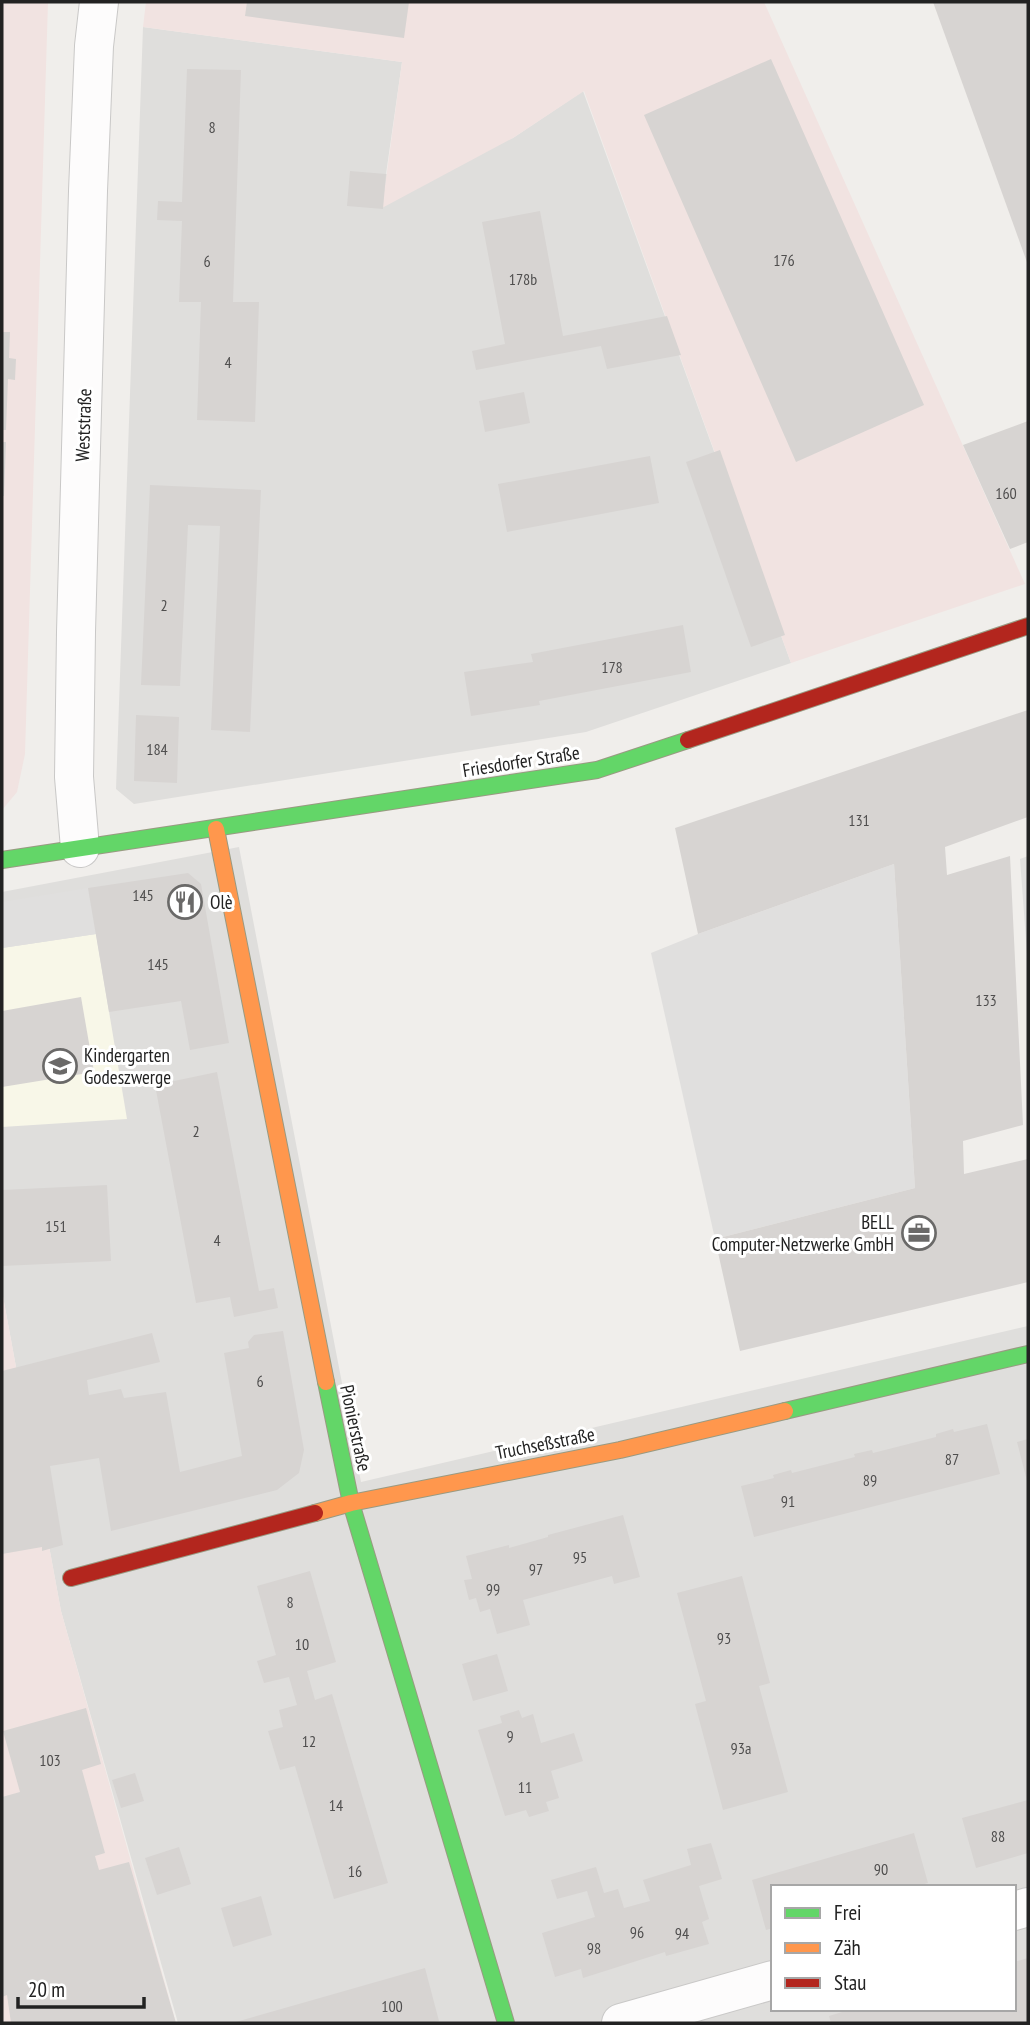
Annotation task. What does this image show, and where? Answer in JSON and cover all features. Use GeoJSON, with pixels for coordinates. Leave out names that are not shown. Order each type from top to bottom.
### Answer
{"type":"FeatureCollection","features":[{"type":"Feature","properties":{"kind":"street","name":"Weststraße"},"geometry":{"type":"LineString","coordinates":[[80,848],[74,778],[76,632],[88,191],[94,46],[99,2]]}},
{"type":"Feature","properties":{"kind":"street","name":"Friesdorfer Straße"},"geometry":{"type":"LineString","coordinates":[[2,860],[597,770],[1028,626]]}},
{"type":"Feature","properties":{"kind":"street","name":"Pionierstraße"},"geometry":{"type":"LineString","coordinates":[[216,829],[351,1503],[506,2023]]}},
{"type":"Feature","properties":{"kind":"street","name":"Truchseßstraße"},"geometry":{"type":"LineString","coordinates":[[71,1578],[351,1503],[620,1450],[1028,1354]]}},
{"type":"Feature","properties":{"kind":"street"},"geometry":{"type":"LineString","coordinates":[[621,2023],[771,1981]]}},
{"type":"Feature","properties":{"kind":"shaded area"},"geometry":{"type":"Polygon","coordinates":[[[2,2],[48,2],[25,754],[17,792],[2,810],[2,2]]]}},
{"type":"Feature","properties":{"kind":"shaded area"},"geometry":{"type":"Polygon","coordinates":[[[146,2],[764,2],[1025,584],[791,663],[584,91],[513,138],[382,208],[402,62],[143,27],[146,2]]]}},
{"type":"Feature","properties":{"kind":"shaded area"},"geometry":{"type":"Polygon","coordinates":[[[143,27],[402,62],[386,174],[513,138],[583,91],[791,663],[586,732],[134,804],[116,789],[143,27]]]}},
{"type":"Feature","properties":{"kind":"shaded area"},"geometry":{"type":"Polygon","coordinates":[[[239,847],[361,1482],[1028,1326],[1028,2023],[178,2023],[61,1611],[2,1291],[2,892],[239,847]]]}},
{"type":"Feature","properties":{"kind":"shaded area"},"geometry":{"type":"Polygon","coordinates":[[[1028,856],[1028,967],[1020,859],[1028,856]]]}},
{"type":"Feature","properties":{"kind":"shaded area"},"geometry":{"type":"Polygon","coordinates":[[[894,864],[915,1188],[715,1239],[651,953],[894,864]]]}},
{"type":"Feature","properties":{"kind":"shaded area"},"geometry":{"type":"Polygon","coordinates":[[[88,888],[96,934],[2,948],[2,902],[88,888]]]}},
{"type":"Feature","properties":{"kind":"shaded area","name":"Kindergarten Godeszwerge"},"geometry":{"type":"Polygon","coordinates":[[[96,934],[127,1119],[2,1127],[2,948],[96,934]]]}},
{"type":"Feature","properties":{"kind":"shaded area"},"geometry":{"type":"Polygon","coordinates":[[[2,1291],[61,1611],[176,2023],[2,2023],[2,1291]]]}},
{"type":"Feature","properties":{"kind":"building"},"geometry":{"type":"Polygon","coordinates":[[[247,2],[409,2],[404,38],[245,16],[247,2]]]}},
{"type":"Feature","properties":{"kind":"building"},"geometry":{"type":"Polygon","coordinates":[[[933,2],[1028,2],[1028,265],[933,2]]]}},
{"type":"Feature","properties":{"kind":"building"},"geometry":{"type":"Polygon","coordinates":[[[771,59],[924,405],[796,462],[644,115],[771,59]]]}},
{"type":"Feature","properties":{"kind":"building"},"geometry":{"type":"Polygon","coordinates":[[[187,69],[241,70],[233,302],[259,302],[255,422],[197,420],[201,302],[179,302],[182,221],[157,220],[158,201],[182,202],[187,69]]]}},
{"type":"Feature","properties":{"kind":"building"},"geometry":{"type":"Polygon","coordinates":[[[350,171],[386,174],[383,209],[347,206],[350,171]]]}},
{"type":"Feature","properties":{"kind":"building"},"geometry":{"type":"Polygon","coordinates":[[[540,211],[563,336],[667,316],[681,355],[607,369],[601,346],[476,370],[472,351],[505,344],[482,222],[540,211]]]}},
{"type":"Feature","properties":{"kind":"building"},"geometry":{"type":"Polygon","coordinates":[[[2,332],[10,332],[9,358],[16,359],[15,380],[8,379],[6,430],[2,430],[2,332]]]}},
{"type":"Feature","properties":{"kind":"building"},"geometry":{"type":"Polygon","coordinates":[[[524,392],[530,423],[485,432],[479,401],[524,392]]]}},
{"type":"Feature","properties":{"kind":"building"},"geometry":{"type":"Polygon","coordinates":[[[1028,421],[1028,542],[1010,549],[963,445],[1028,421]]]}},
{"type":"Feature","properties":{"kind":"building"},"geometry":{"type":"Polygon","coordinates":[[[2,442],[6,442],[4,496],[2,496],[2,442]]]}},
{"type":"Feature","properties":{"kind":"building"},"geometry":{"type":"Polygon","coordinates":[[[720,450],[785,635],[751,647],[686,462],[720,450]]]}},
{"type":"Feature","properties":{"kind":"building"},"geometry":{"type":"Polygon","coordinates":[[[650,456],[659,503],[507,532],[498,484],[650,456]]]}},
{"type":"Feature","properties":{"kind":"building"},"geometry":{"type":"Polygon","coordinates":[[[150,485],[261,490],[250,732],[211,730],[220,526],[188,525],[180,686],[141,685],[150,485]]]}},
{"type":"Feature","properties":{"kind":"building"},"geometry":{"type":"Polygon","coordinates":[[[683,625],[691,672],[539,701],[540,705],[471,716],[464,672],[533,662],[531,654],[683,625]]]}},
{"type":"Feature","properties":{"kind":"building"},"geometry":{"type":"Polygon","coordinates":[[[1028,710],[1028,817],[945,847],[947,875],[1010,856],[1023,1125],[963,1141],[964,1174],[1028,1159],[1028,1282],[740,1351],[715,1239],[915,1188],[894,864],[698,934],[675,828],[1028,710]]]}},
{"type":"Feature","properties":{"kind":"building"},"geometry":{"type":"Polygon","coordinates":[[[136,715],[179,717],[177,783],[134,781],[136,715]]]}},
{"type":"Feature","properties":{"kind":"building"},"geometry":{"type":"Polygon","coordinates":[[[188,873],[201,884],[229,1043],[190,1050],[181,1001],[109,1012],[88,888],[188,873]]]}},
{"type":"Feature","properties":{"kind":"building"},"geometry":{"type":"Polygon","coordinates":[[[81,997],[94,1072],[2,1087],[2,1011],[81,997]]]}},
{"type":"Feature","properties":{"kind":"building"},"geometry":{"type":"Polygon","coordinates":[[[217,1072],[259,1291],[274,1288],[278,1308],[234,1317],[230,1297],[196,1303],[155,1085],[217,1072]]]}},
{"type":"Feature","properties":{"kind":"building"},"geometry":{"type":"Polygon","coordinates":[[[107,1185],[111,1261],[2,1266],[2,1190],[107,1185]]]}},
{"type":"Feature","properties":{"kind":"building"},"geometry":{"type":"Polygon","coordinates":[[[283,1331],[304,1450],[299,1473],[277,1490],[111,1531],[99,1458],[50,1466],[63,1545],[42,1551],[42,1547],[2,1554],[2,1371],[152,1333],[160,1362],[87,1380],[89,1395],[121,1389],[124,1398],[166,1392],[180,1472],[242,1456],[224,1353],[249,1348],[248,1342],[254,1335],[283,1331]]]}},
{"type":"Feature","properties":{"kind":"building"},"geometry":{"type":"Polygon","coordinates":[[[987,1424],[1000,1474],[754,1537],[741,1486],[774,1478],[773,1475],[791,1470],[792,1473],[855,1457],[854,1454],[872,1450],[873,1453],[936,1437],[936,1434],[953,1429],[954,1432],[987,1424]]]}},
{"type":"Feature","properties":{"kind":"building"},"geometry":{"type":"Polygon","coordinates":[[[1028,1439],[1028,1481],[1027,1481],[1017,1442],[1028,1439]]]}},
{"type":"Feature","properties":{"kind":"building"},"geometry":{"type":"Polygon","coordinates":[[[623,1515],[640,1577],[614,1584],[612,1576],[523,1600],[530,1625],[497,1634],[490,1609],[480,1612],[476,1598],[469,1600],[464,1580],[472,1579],[466,1556],[509,1545],[509,1548],[623,1515]]]}},
{"type":"Feature","properties":{"kind":"building"},"geometry":{"type":"Polygon","coordinates":[[[310,1571],[336,1662],[307,1671],[315,1700],[332,1694],[388,1883],[334,1899],[295,1766],[280,1770],[268,1731],[283,1727],[279,1710],[297,1705],[289,1677],[264,1683],[257,1661],[276,1655],[257,1586],[310,1571]]]}},
{"type":"Feature","properties":{"kind":"building"},"geometry":{"type":"Polygon","coordinates":[[[742,1576],[770,1683],[759,1686],[788,1792],[723,1810],[695,1704],[706,1701],[677,1593],[742,1576]]]}},
{"type":"Feature","properties":{"kind":"building"},"geometry":{"type":"Polygon","coordinates":[[[497,1654],[508,1691],[473,1701],[462,1664],[497,1654]]]}},
{"type":"Feature","properties":{"kind":"building"},"geometry":{"type":"Polygon","coordinates":[[[86,1708],[101,1764],[82,1770],[105,1853],[95,1856],[99,1870],[129,1862],[176,2023],[11,2023],[7,1995],[2,1997],[2,1797],[20,1792],[3,1731],[86,1708]]]}},
{"type":"Feature","properties":{"kind":"building"},"geometry":{"type":"Polygon","coordinates":[[[519,1710],[522,1718],[533,1714],[541,1743],[574,1733],[583,1761],[551,1771],[559,1798],[546,1802],[549,1811],[529,1817],[526,1810],[505,1816],[478,1730],[502,1723],[500,1716],[519,1710]]]}},
{"type":"Feature","properties":{"kind":"building"},"geometry":{"type":"Polygon","coordinates":[[[135,1773],[144,1801],[121,1808],[112,1780],[135,1773]]]}},
{"type":"Feature","properties":{"kind":"building"},"geometry":{"type":"Polygon","coordinates":[[[1028,1800],[1028,1853],[976,1868],[962,1818],[1028,1800]]]}},
{"type":"Feature","properties":{"kind":"building"},"geometry":{"type":"Polygon","coordinates":[[[914,1833],[928,1883],[771,1885],[771,1929],[766,1930],[752,1880],[914,1833]]]}},
{"type":"Feature","properties":{"kind":"building"},"geometry":{"type":"Polygon","coordinates":[[[711,1843],[722,1879],[699,1886],[709,1919],[702,1922],[709,1944],[666,1956],[665,1952],[583,1978],[581,1969],[555,1977],[542,1933],[595,1917],[587,1891],[557,1899],[551,1880],[596,1867],[604,1893],[618,1889],[624,1908],[650,1901],[643,1880],[691,1865],[687,1849],[711,1843]]]}},
{"type":"Feature","properties":{"kind":"building"},"geometry":{"type":"Polygon","coordinates":[[[179,1847],[191,1884],[157,1895],[145,1858],[179,1847]]]}},
{"type":"Feature","properties":{"kind":"building"},"geometry":{"type":"Polygon","coordinates":[[[261,1896],[272,1935],[233,1947],[221,1908],[261,1896]]]}},
{"type":"Feature","properties":{"kind":"building"},"geometry":{"type":"Polygon","coordinates":[[[1028,1958],[1028,2023],[831,2023],[829,2016],[845,2011],[1016,2011],[1016,1961],[1028,1958]]]}},
{"type":"Feature","properties":{"kind":"building"},"geometry":{"type":"Polygon","coordinates":[[[425,1968],[439,2021],[232,2023],[425,1968]]]}},
{"type":"Feature","properties":{"kind":"traffic: fast"},"geometry":{"type":"LineString","coordinates":[[2,860],[597,770],[688,740]]}},
{"type":"Feature","properties":{"kind":"traffic: fast"},"geometry":{"type":"LineString","coordinates":[[785,1411],[1028,1354]]}},
{"type":"Feature","properties":{"kind":"traffic: fast"},"geometry":{"type":"LineString","coordinates":[[326,1382],[351,1503],[506,2023]]}},
{"type":"Feature","properties":{"kind":"traffic: slow"},"geometry":{"type":"LineString","coordinates":[[216,829],[326,1382]]}},
{"type":"Feature","properties":{"kind":"traffic: slow"},"geometry":{"type":"LineString","coordinates":[[315,1513],[351,1503],[620,1450],[785,1411]]}},
{"type":"Feature","properties":{"kind":"traffic: jam"},"geometry":{"type":"LineString","coordinates":[[688,740],[1028,626]]}},
{"type":"Feature","properties":{"kind":"traffic: jam"},"geometry":{"type":"LineString","coordinates":[[71,1578],[315,1513]]}},
{"type":"Feature","properties":{"kind":"place","name":"Olè"},"geometry":{"type":"Point","coordinates":[185,902]}},
{"type":"Feature","properties":{"kind":"place","name":"Kindergarten Godeszwerge"},"geometry":{"type":"Point","coordinates":[60,1066]}},
{"type":"Feature","properties":{"kind":"place","name":"BELL Computer-Netzwerke GmbH"},"geometry":{"type":"Point","coordinates":[919,1233]}}]}
